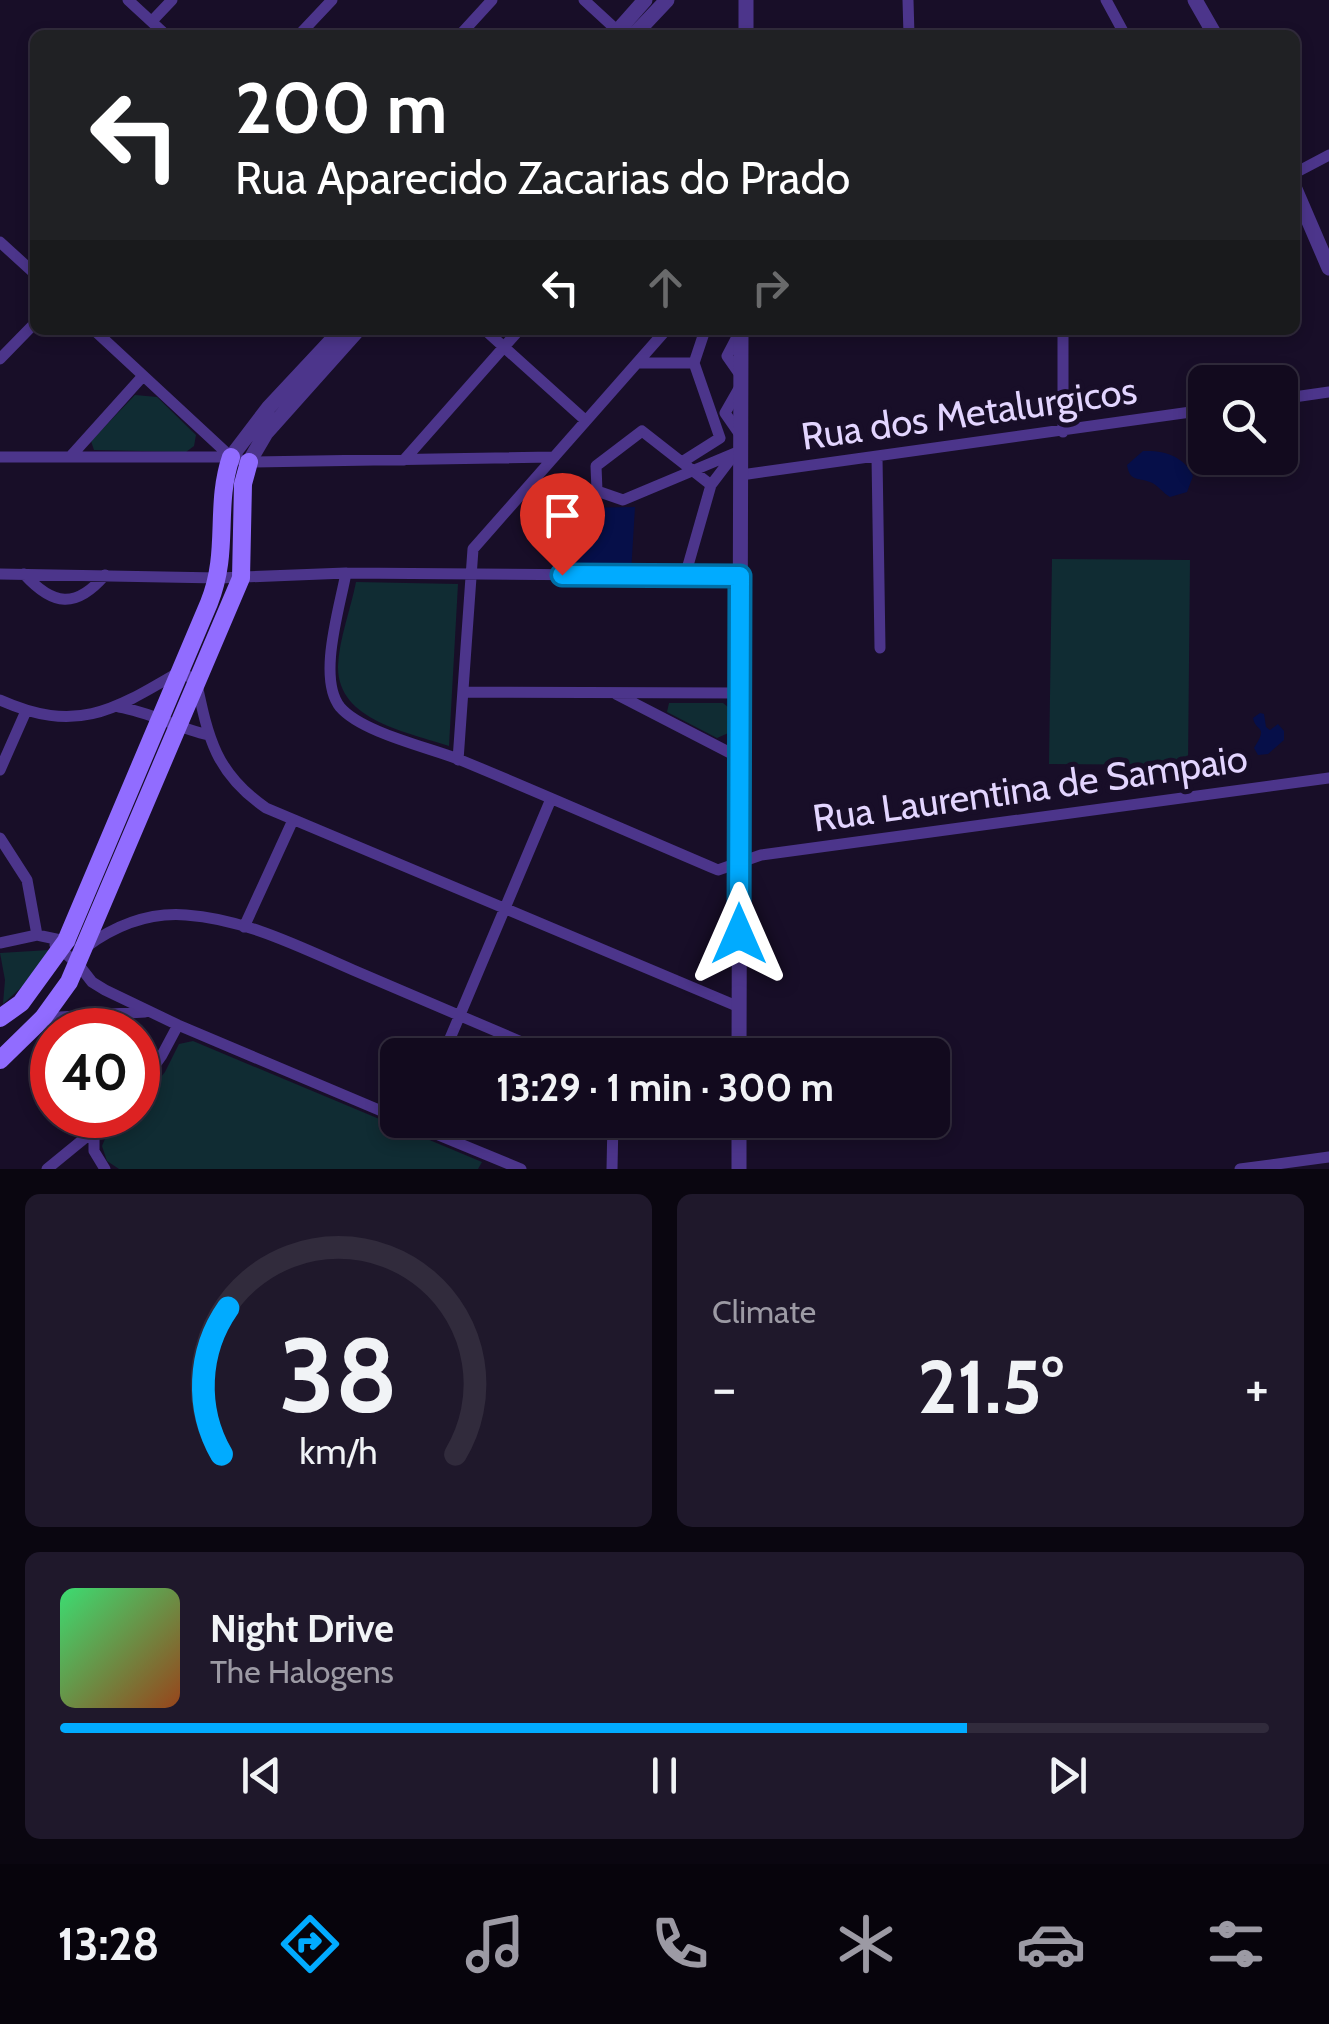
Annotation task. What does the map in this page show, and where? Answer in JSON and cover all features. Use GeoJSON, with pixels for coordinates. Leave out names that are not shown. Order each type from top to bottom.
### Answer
{"type":"FeatureCollection","features":[{"type":"Feature","properties":{"kind":"main road"},"geometry":{"type":"LineString","coordinates":[[0,1018],[21,1002],[62,946],[188,676],[241,578],[240,460]]}},
{"type":"Feature","properties":{"kind":"main road"},"geometry":{"type":"LineString","coordinates":[[188,676],[219,578],[222,482],[240,460]]}},
{"type":"Feature","properties":{"kind":"main road"},"geometry":{"type":"LineString","coordinates":[[50,1008],[69,982],[62,946]]}},
{"type":"Feature","properties":{"kind":"main road"},"geometry":{"type":"LineString","coordinates":[[0,1060],[30,1031]]}},
{"type":"Feature","properties":{"kind":"street"},"geometry":{"type":"LineString","coordinates":[[128,0],[161,30]]}},
{"type":"Feature","properties":{"kind":"street"},"geometry":{"type":"LineString","coordinates":[[152,21],[172,0]]}},
{"type":"Feature","properties":{"kind":"street"},"geometry":{"type":"LineString","coordinates":[[304,30],[332,0]]}},
{"type":"Feature","properties":{"kind":"street"},"geometry":{"type":"LineString","coordinates":[[465,30],[492,0]]}},
{"type":"Feature","properties":{"kind":"street"},"geometry":{"type":"LineString","coordinates":[[584,0],[614,30]]}},
{"type":"Feature","properties":{"kind":"street"},"geometry":{"type":"LineString","coordinates":[[621,30],[645,0]]}},
{"type":"Feature","properties":{"kind":"street"},"geometry":{"type":"LineString","coordinates":[[639,30],[667,0]]}},
{"type":"Feature","properties":{"kind":"street"},"geometry":{"type":"LineString","coordinates":[[746,0],[746,30]]}},
{"type":"Feature","properties":{"kind":"street"},"geometry":{"type":"LineString","coordinates":[[908,0],[909,30]]}},
{"type":"Feature","properties":{"kind":"street"},"geometry":{"type":"LineString","coordinates":[[1106,0],[1122,30]]}},
{"type":"Feature","properties":{"kind":"street"},"geometry":{"type":"LineString","coordinates":[[1199,1],[1212,30]]}},
{"type":"Feature","properties":{"kind":"street"},"geometry":{"type":"LineString","coordinates":[[1300,170],[1329,154]]}},
{"type":"Feature","properties":{"kind":"street"},"geometry":{"type":"LineString","coordinates":[[1300,201],[1329,268]]}},
{"type":"Feature","properties":{"kind":"street"},"geometry":{"type":"LineString","coordinates":[[0,242],[30,269]]}},
{"type":"Feature","properties":{"kind":"street"},"geometry":{"type":"LineString","coordinates":[[0,359],[30,328]]}},
{"type":"Feature","properties":{"kind":"street"},"geometry":{"type":"LineString","coordinates":[[99,335],[240,460]]}},
{"type":"Feature","properties":{"kind":"street"},"geometry":{"type":"LineString","coordinates":[[240,460],[269,407],[336,335]]}},
{"type":"Feature","properties":{"kind":"street"},"geometry":{"type":"LineString","coordinates":[[240,460],[354,335]]}},
{"type":"Feature","properties":{"kind":"street"},"geometry":{"type":"LineString","coordinates":[[490,335],[586,420]]}},
{"type":"Feature","properties":{"kind":"street"},"geometry":{"type":"LineString","coordinates":[[404,460],[516,335]]}},
{"type":"Feature","properties":{"kind":"street"},"geometry":{"type":"LineString","coordinates":[[458,760],[473,549],[662,335]]}},
{"type":"Feature","properties":{"kind":"street"},"geometry":{"type":"LineString","coordinates":[[682,462],[720,438],[694,363],[704,335]]}},
{"type":"Feature","properties":{"kind":"street"},"geometry":{"type":"LineString","coordinates":[[739,1038],[741,335]]}},
{"type":"Feature","properties":{"kind":"street"},"geometry":{"type":"LineString","coordinates":[[1063,335],[1063,432]]}},
{"type":"Feature","properties":{"kind":"street"},"geometry":{"type":"LineString","coordinates":[[637,363],[694,363]]}},
{"type":"Feature","properties":{"kind":"street"},"geometry":{"type":"LineString","coordinates":[[70,457],[142,377]]}},
{"type":"Feature","properties":{"kind":"street"},"geometry":{"type":"LineString","coordinates":[[1298,396],[1329,392]]}},
{"type":"Feature","properties":{"kind":"street","name":"Rua dos Metalurgicos"},"geometry":{"type":"LineString","coordinates":[[740,475],[1188,413]]}},
{"type":"Feature","properties":{"kind":"street"},"geometry":{"type":"LineString","coordinates":[[712,485],[694,471],[682,462],[642,431],[596,466],[597,491],[623,500],[694,471],[739,445]]}},
{"type":"Feature","properties":{"kind":"street"},"geometry":{"type":"LineString","coordinates":[[686,576],[699,519],[712,485],[739,445]]}},
{"type":"Feature","properties":{"kind":"street"},"geometry":{"type":"LineString","coordinates":[[0,456],[240,460],[553,457]]}},
{"type":"Feature","properties":{"kind":"street"},"geometry":{"type":"LineString","coordinates":[[877,457],[880,648]]}},
{"type":"Feature","properties":{"kind":"street"},"geometry":{"type":"LineString","coordinates":[[0,574],[219,578],[346,573],[740,576]]}},
{"type":"Feature","properties":{"kind":"street","name":"Rua Laurentina de Sampaio"},"geometry":{"type":"LineString","coordinates":[[346,573],[329,668],[339,706],[358,722],[718,870],[761,854],[1329,778]]}},
{"type":"Feature","properties":{"kind":"street"},"geometry":{"type":"LineString","coordinates":[[24,574],[39,591],[69,600],[91,592],[106,575]]}},
{"type":"Feature","properties":{"kind":"street"},"geometry":{"type":"LineString","coordinates":[[0,700],[26,712],[90,716],[188,676],[208,736],[225,771],[244,793],[266,808],[739,1007]]}},
{"type":"Feature","properties":{"kind":"street"},"geometry":{"type":"LineString","coordinates":[[463,692],[740,693]]}},
{"type":"Feature","properties":{"kind":"street"},"geometry":{"type":"LineString","coordinates":[[612,692],[740,758]]}},
{"type":"Feature","properties":{"kind":"street"},"geometry":{"type":"LineString","coordinates":[[119,707],[208,736]]}},
{"type":"Feature","properties":{"kind":"street"},"geometry":{"type":"LineString","coordinates":[[0,770],[26,712]]}},
{"type":"Feature","properties":{"kind":"street"},"geometry":{"type":"LineString","coordinates":[[450,1038],[551,799]]}},
{"type":"Feature","properties":{"kind":"street"},"geometry":{"type":"LineString","coordinates":[[244,927],[293,820]]}},
{"type":"Feature","properties":{"kind":"street"},"geometry":{"type":"LineString","coordinates":[[0,838],[62,946],[92,982],[141,1008]]}},
{"type":"Feature","properties":{"kind":"street"},"geometry":{"type":"LineString","coordinates":[[0,943],[62,946],[141,918],[182,914],[271,934],[512,1038]]}},
{"type":"Feature","properties":{"kind":"street"},"geometry":{"type":"LineString","coordinates":[[160,1017],[380,1110]]}},
{"type":"Feature","properties":{"kind":"street"},"geometry":{"type":"LineString","coordinates":[[160,1057],[178,1025]]}},
{"type":"Feature","properties":{"kind":"street"},"geometry":{"type":"LineString","coordinates":[[47,1169],[87,1138]]}},
{"type":"Feature","properties":{"kind":"street"},"geometry":{"type":"LineString","coordinates":[[94,1138],[94,1151],[105,1169]]}},
{"type":"Feature","properties":{"kind":"street"},"geometry":{"type":"LineString","coordinates":[[443,1138],[503,1166],[521,1169]]}},
{"type":"Feature","properties":{"kind":"street"},"geometry":{"type":"LineString","coordinates":[[612,1169],[613,1138]]}},
{"type":"Feature","properties":{"kind":"street"},"geometry":{"type":"LineString","coordinates":[[739,1138],[739,1169]]}},
{"type":"Feature","properties":{"kind":"street"},"geometry":{"type":"LineString","coordinates":[[1240,1169],[1329,1157]]}},
{"type":"Feature","properties":{"kind":"green space"},"geometry":{"type":"Polygon","coordinates":[[[135,395],[157,397],[196,435],[194,446],[186,452],[94,450],[91,441],[135,395]]]}},
{"type":"Feature","properties":{"kind":"green space"},"geometry":{"type":"Polygon","coordinates":[[[1052,559],[1190,560],[1188,765],[1049,764],[1052,559]]]}},
{"type":"Feature","properties":{"kind":"green space"},"geometry":{"type":"Polygon","coordinates":[[[356,582],[458,584],[449,746],[378,721],[349,700],[338,666],[356,582]]]}},
{"type":"Feature","properties":{"kind":"green space"},"geometry":{"type":"Polygon","coordinates":[[[669,703],[723,703],[733,711],[733,731],[717,738],[667,712],[669,703]]]}},
{"type":"Feature","properties":{"kind":"green space"},"geometry":{"type":"Polygon","coordinates":[[[49,950],[26,983],[3,1004],[5,980],[0,953],[49,950]]]}},
{"type":"Feature","properties":{"kind":"green space"},"geometry":{"type":"Polygon","coordinates":[[[193,1041],[380,1119],[380,1138],[425,1138],[482,1162],[478,1169],[119,1169],[107,1161],[102,1146],[105,1138],[160,1138],[160,1078],[179,1044],[193,1041]]]}},
{"type":"Feature","properties":{"kind":"shaded area"},"geometry":{"type":"Polygon","coordinates":[[[1143,451],[1166,453],[1179,459],[1188,475],[1193,476],[1187,492],[1170,497],[1153,483],[1132,477],[1127,465],[1143,451]]]}},
{"type":"Feature","properties":{"kind":"shaded area"},"geometry":{"type":"Polygon","coordinates":[[[635,507],[631,573],[562,573],[565,508],[635,507]]]}},
{"type":"Feature","properties":{"kind":"shaded area"},"geometry":{"type":"Polygon","coordinates":[[[1260,713],[1270,730],[1278,724],[1284,731],[1284,740],[1268,754],[1258,755],[1254,748],[1261,732],[1253,718],[1260,713]]]}},
{"type":"Feature","properties":{"kind":"route"},"geometry":{"type":"LineString","coordinates":[[562,575],[740,576],[739,934]]}}]}
